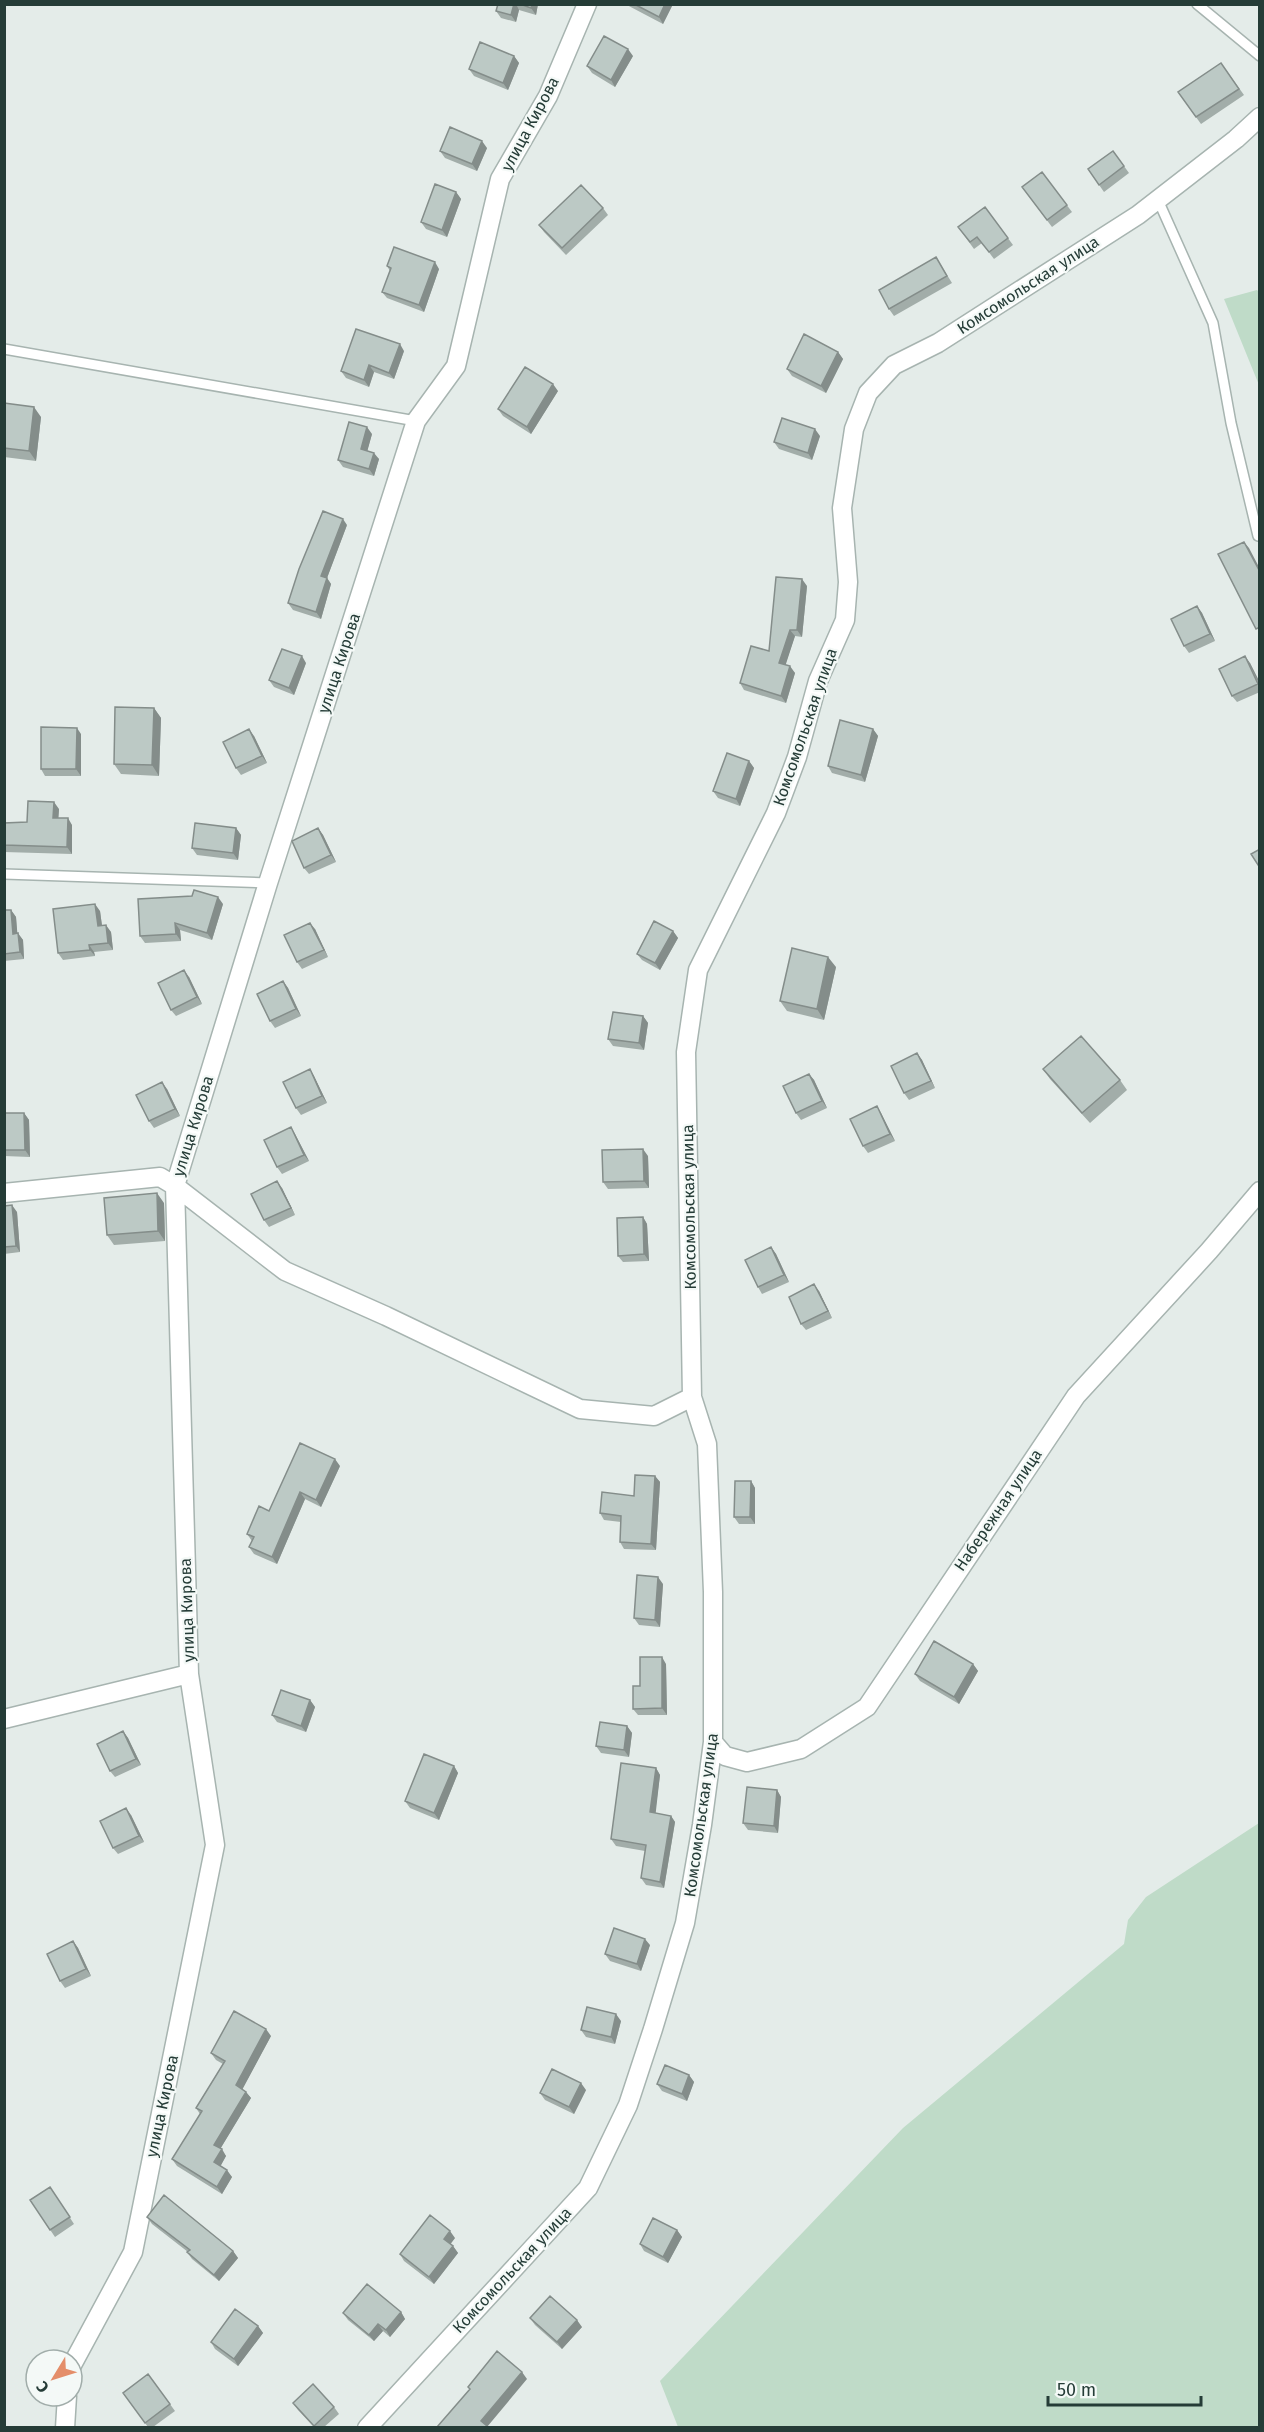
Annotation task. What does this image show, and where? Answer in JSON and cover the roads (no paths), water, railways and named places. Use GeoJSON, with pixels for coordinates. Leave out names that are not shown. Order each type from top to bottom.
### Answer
{"type":"FeatureCollection","features":[{"type":"Feature","properties":{"kind":"street","name":"улица Кирова"},"geometry":{"type":"LineString","coordinates":[[81,2348],[133,2252],[215,1845],[189,1674],[175,1186],[268,883],[416,421],[456,366],[500,179],[548,96],[587,4]]}},
{"type":"Feature","properties":{"kind":"street","name":"Комсомольская улица"},"geometry":{"type":"LineString","coordinates":[[367,2427],[493,2288],[565,2215],[588,2188],[628,2105],[685,1923],[702,1825],[713,1742],[713,1592],[707,1444],[692,1397],[686,1052],[698,970],[776,813],[797,757],[818,681],[844,620],[848,582],[842,508],[854,429],[868,393],[894,364],[938,343],[1138,215],[1260,117]]}},
{"type":"Feature","properties":{"kind":"street"},"geometry":{"type":"LineString","coordinates":[[4,1193],[160,1177],[175,1186],[285,1271],[386,1316],[580,1409],[654,1416],[692,1397]]}},
{"type":"Feature","properties":{"kind":"street","name":"Набережная улица"},"geometry":{"type":"LineString","coordinates":[[713,1742],[725,1756],[747,1762],[801,1749],[867,1707],[1076,1396],[1209,1251],[1260,1191]]}},
{"type":"Feature","properties":{"kind":"street"},"geometry":{"type":"LineString","coordinates":[[4,1719],[189,1674]]}},
{"type":"Feature","properties":{"kind":"street"},"geometry":{"type":"LineString","coordinates":[[65,2427],[66,2408]]}},
{"type":"Feature","properties":{"kind":"lane"},"geometry":{"type":"LineString","coordinates":[[1197,4],[1260,56]]}},
{"type":"Feature","properties":{"kind":"lane"},"geometry":{"type":"LineString","coordinates":[[1158,200],[1213,323],[1231,423],[1258,536]]}},
{"type":"Feature","properties":{"kind":"lane"},"geometry":{"type":"LineString","coordinates":[[4,349],[416,421]]}},
{"type":"Feature","properties":{"kind":"lane"},"geometry":{"type":"LineString","coordinates":[[4,874],[268,883]]}}]}
